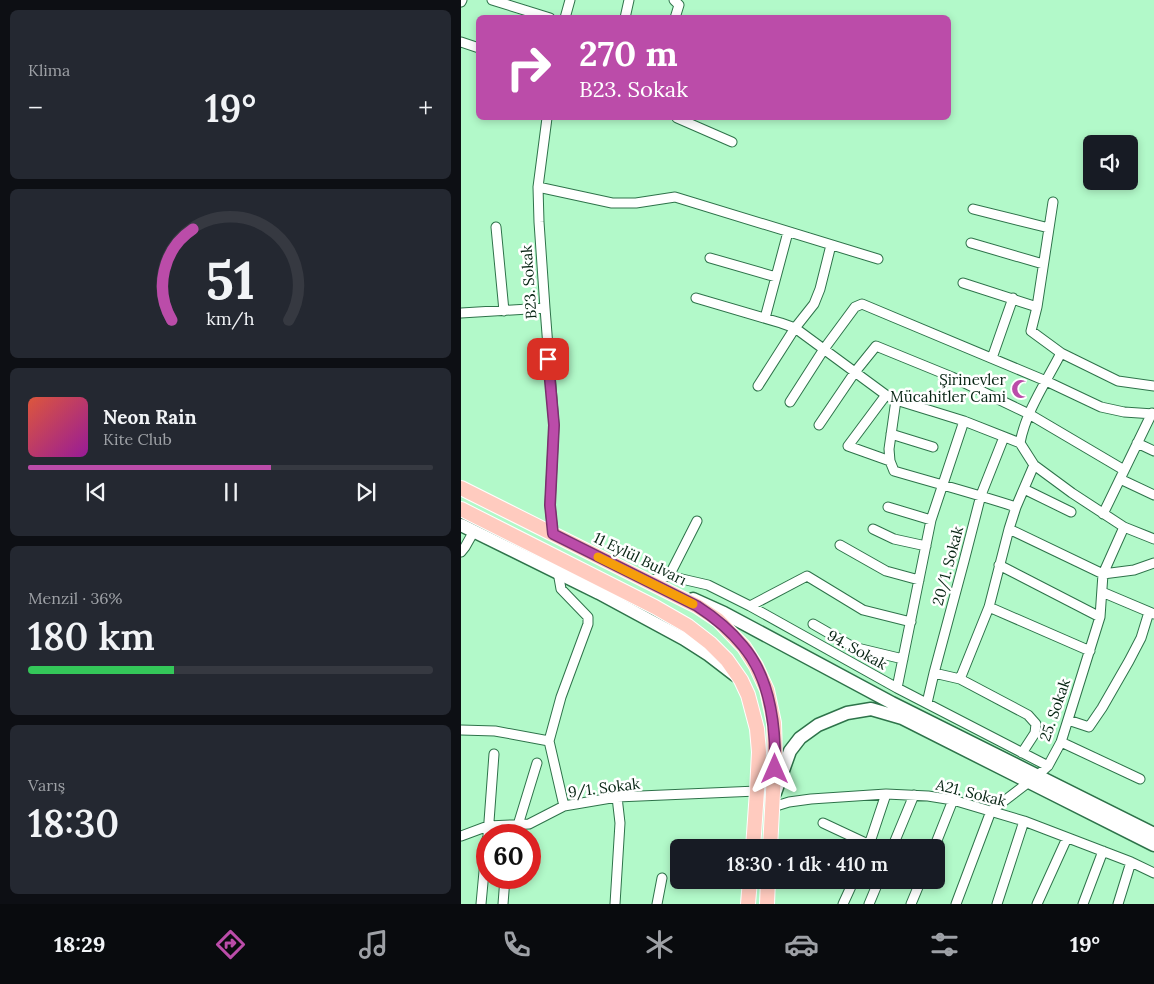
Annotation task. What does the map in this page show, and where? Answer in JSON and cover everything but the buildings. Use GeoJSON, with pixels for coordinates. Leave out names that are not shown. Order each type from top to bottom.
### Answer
{"type":"FeatureCollection","features":[{"type":"Feature","properties":{"kind":"main road","name":"11 Eylül Bulvarı"},"geometry":{"type":"LineString","coordinates":[[461,488],[697,606],[717,620],[744,647],[756,666],[767,690],[774,722],[775,755],[771,839]]}},
{"type":"Feature","properties":{"kind":"main road"},"geometry":{"type":"LineString","coordinates":[[461,509],[689,626],[727,660],[741,680],[748,695],[757,729],[759,752],[754,839]]}},
{"type":"Feature","properties":{"kind":"main road"},"geometry":{"type":"LineString","coordinates":[[461,525],[558,572],[684,639],[709,654],[741,680]]}},
{"type":"Feature","properties":{"kind":"main road"},"geometry":{"type":"LineString","coordinates":[[671,592],[699,601],[724,613],[1154,845]]}},
{"type":"Feature","properties":{"kind":"main road"},"geometry":{"type":"LineString","coordinates":[[773,802],[790,751],[800,738],[818,724],[847,713],[871,709],[902,718],[1154,834]]}},
{"type":"Feature","properties":{"kind":"main road"},"geometry":{"type":"LineString","coordinates":[[748,904],[749,889]]}},
{"type":"Feature","properties":{"kind":"main road"},"geometry":{"type":"LineString","coordinates":[[767,904],[768,889]]}},
{"type":"Feature","properties":{"kind":"street"},"geometry":{"type":"LineString","coordinates":[[492,0],[540,15]]}},
{"type":"Feature","properties":{"kind":"street"},"geometry":{"type":"LineString","coordinates":[[566,15],[570,0]]}},
{"type":"Feature","properties":{"kind":"street"},"geometry":{"type":"LineString","coordinates":[[626,15],[629,0]]}},
{"type":"Feature","properties":{"kind":"street"},"geometry":{"type":"LineString","coordinates":[[674,0],[679,5],[676,15]]}},
{"type":"Feature","properties":{"kind":"street"},"geometry":{"type":"LineString","coordinates":[[461,42],[476,47]]}},
{"type":"Feature","properties":{"kind":"street","name":"B23. Sokak"},"geometry":{"type":"LineString","coordinates":[[547,120],[538,187],[554,425],[550,505],[553,534]]}},
{"type":"Feature","properties":{"kind":"street"},"geometry":{"type":"LineString","coordinates":[[693,121],[732,142]]}},
{"type":"Feature","properties":{"kind":"street"},"geometry":{"type":"LineString","coordinates":[[538,187],[612,204],[675,198],[878,259]]}},
{"type":"Feature","properties":{"kind":"street"},"geometry":{"type":"LineString","coordinates":[[1053,202],[1037,307],[1031,331],[1061,353],[1119,381],[1154,386]]}},
{"type":"Feature","properties":{"kind":"street"},"geometry":{"type":"LineString","coordinates":[[973,209],[1049,228]]}},
{"type":"Feature","properties":{"kind":"street"},"geometry":{"type":"LineString","coordinates":[[496,227],[504,311]]}},
{"type":"Feature","properties":{"kind":"street"},"geometry":{"type":"LineString","coordinates":[[765,318],[788,232]]}},
{"type":"Feature","properties":{"kind":"street"},"geometry":{"type":"LineString","coordinates":[[971,243],[1043,264]]}},
{"type":"Feature","properties":{"kind":"street"},"geometry":{"type":"LineString","coordinates":[[757,386],[795,328],[814,304],[831,245]]}},
{"type":"Feature","properties":{"kind":"street"},"geometry":{"type":"LineString","coordinates":[[711,258],[776,278]]}},
{"type":"Feature","properties":{"kind":"street"},"geometry":{"type":"LineString","coordinates":[[963,282],[1037,307]]}},
{"type":"Feature","properties":{"kind":"street"},"geometry":{"type":"LineString","coordinates":[[696,298],[795,328],[886,395],[1021,443]]}},
{"type":"Feature","properties":{"kind":"street"},"geometry":{"type":"LineString","coordinates":[[992,358],[1013,298]]}},
{"type":"Feature","properties":{"kind":"street"},"geometry":{"type":"LineString","coordinates":[[790,402],[855,307],[862,304],[1046,381],[1101,407],[1124,412],[1153,413],[1103,514]]}},
{"type":"Feature","properties":{"kind":"street"},"geometry":{"type":"LineString","coordinates":[[461,313],[545,308]]}},
{"type":"Feature","properties":{"kind":"street"},"geometry":{"type":"LineString","coordinates":[[819,425],[855,372],[877,346],[953,377],[1029,414],[1124,470]]}},
{"type":"Feature","properties":{"kind":"street"},"geometry":{"type":"LineString","coordinates":[[1061,353],[1029,414],[1023,429],[1021,443],[1034,465],[1124,527],[1154,538]]}},
{"type":"Feature","properties":{"kind":"street"},"geometry":{"type":"LineString","coordinates":[[886,395],[848,446],[890,461]]}},
{"type":"Feature","properties":{"kind":"street"},"geometry":{"type":"LineString","coordinates":[[896,400],[889,450],[890,461],[895,471],[1017,507]]}},
{"type":"Feature","properties":{"kind":"street"},"geometry":{"type":"LineString","coordinates":[[897,688],[931,520],[964,422]]}},
{"type":"Feature","properties":{"kind":"street"},"geometry":{"type":"LineString","coordinates":[[891,434],[933,447]]}},
{"type":"Feature","properties":{"kind":"street","name":"20/1. Sokak"},"geometry":{"type":"LineString","coordinates":[[927,703],[933,673],[981,495],[1004,437]]}},
{"type":"Feature","properties":{"kind":"street"},"geometry":{"type":"LineString","coordinates":[[1137,443],[1154,451]]}},
{"type":"Feature","properties":{"kind":"street"},"geometry":{"type":"LineString","coordinates":[[960,679],[989,606],[1009,529],[1034,465]]}},
{"type":"Feature","properties":{"kind":"street"},"geometry":{"type":"LineString","coordinates":[[1119,479],[1154,495]]}},
{"type":"Feature","properties":{"kind":"street"},"geometry":{"type":"LineString","coordinates":[[1024,489],[1071,512]]}},
{"type":"Feature","properties":{"kind":"street"},"geometry":{"type":"LineString","coordinates":[[888,507],[931,520]]}},
{"type":"Feature","properties":{"kind":"street"},"geometry":{"type":"LineString","coordinates":[[669,576],[697,521]]}},
{"type":"Feature","properties":{"kind":"street","name":"25. Sokak"},"geometry":{"type":"LineString","coordinates":[[991,811],[1034,779],[1048,766],[1061,742],[1100,617],[1103,574],[1124,527]]}},
{"type":"Feature","properties":{"kind":"street"},"geometry":{"type":"LineString","coordinates":[[873,529],[893,539],[926,546]]}},
{"type":"Feature","properties":{"kind":"street"},"geometry":{"type":"LineString","coordinates":[[1009,529],[1103,574],[1134,570],[1154,564]]}},
{"type":"Feature","properties":{"kind":"street"},"geometry":{"type":"LineString","coordinates":[[461,552],[474,531]]}},
{"type":"Feature","properties":{"kind":"street"},"geometry":{"type":"LineString","coordinates":[[840,545],[886,571],[919,580]]}},
{"type":"Feature","properties":{"kind":"street"},"geometry":{"type":"LineString","coordinates":[[999,565],[1100,617]]}},
{"type":"Feature","properties":{"kind":"street"},"geometry":{"type":"LineString","coordinates":[[558,572],[561,589],[587,617],[589,624],[561,697],[549,741],[564,806]]}},
{"type":"Feature","properties":{"kind":"street","name":"94. Sokak"},"geometry":{"type":"LineString","coordinates":[[648,581],[669,576],[708,585],[750,606],[897,688],[1048,766]]}},
{"type":"Feature","properties":{"kind":"street"},"geometry":{"type":"LineString","coordinates":[[750,606],[807,576],[863,610],[911,622]]}},
{"type":"Feature","properties":{"kind":"street"},"geometry":{"type":"LineString","coordinates":[[1069,720],[1089,727],[1129,661],[1152,613],[1102,592]]}},
{"type":"Feature","properties":{"kind":"street"},"geometry":{"type":"LineString","coordinates":[[989,606],[1090,651]]}},
{"type":"Feature","properties":{"kind":"street"},"geometry":{"type":"LineString","coordinates":[[813,624],[853,647],[903,659]]}},
{"type":"Feature","properties":{"kind":"street"},"geometry":{"type":"LineString","coordinates":[[933,673],[960,679],[1028,715],[1036,724],[1035,733],[1022,753]]}},
{"type":"Feature","properties":{"kind":"street"},"geometry":{"type":"LineString","coordinates":[[461,730],[495,731],[549,741]]}},
{"type":"Feature","properties":{"kind":"street"},"geometry":{"type":"LineString","coordinates":[[1061,742],[1140,779]]}},
{"type":"Feature","properties":{"kind":"street"},"geometry":{"type":"LineString","coordinates":[[488,824],[494,754]]}},
{"type":"Feature","properties":{"kind":"street"},"geometry":{"type":"LineString","coordinates":[[515,824],[537,763]]}},
{"type":"Feature","properties":{"kind":"street","name":"9/1. Sokak"},"geometry":{"type":"LineString","coordinates":[[529,824],[564,806],[617,797],[757,791]]}},
{"type":"Feature","properties":{"kind":"street"},"geometry":{"type":"LineString","coordinates":[[871,839],[886,794]]}},
{"type":"Feature","properties":{"kind":"street","name":"A21. Sokak"},"geometry":{"type":"LineString","coordinates":[[773,802],[886,794],[914,795],[953,800],[1024,821],[1131,862],[1154,873]]}},
{"type":"Feature","properties":{"kind":"street"},"geometry":{"type":"LineString","coordinates":[[896,839],[914,795]]}},
{"type":"Feature","properties":{"kind":"street"},"geometry":{"type":"LineString","coordinates":[[615,904],[620,823],[617,797]]}},
{"type":"Feature","properties":{"kind":"street"},"geometry":{"type":"LineString","coordinates":[[938,839],[953,800]]}},
{"type":"Feature","properties":{"kind":"street"},"geometry":{"type":"LineString","coordinates":[[956,904],[991,811]]}},
{"type":"Feature","properties":{"kind":"street"},"geometry":{"type":"LineString","coordinates":[[997,904],[1024,821]]}},
{"type":"Feature","properties":{"kind":"street"},"geometry":{"type":"LineString","coordinates":[[823,823],[855,839]]}},
{"type":"Feature","properties":{"kind":"street","name":"9/1. Sokak"},"geometry":{"type":"LineString","coordinates":[[461,836],[476,833]]}},
{"type":"Feature","properties":{"kind":"street"},"geometry":{"type":"LineString","coordinates":[[1037,904],[1067,838]]}},
{"type":"Feature","properties":{"kind":"street"},"geometry":{"type":"LineString","coordinates":[[1083,904],[1103,852]]}},
{"type":"Feature","properties":{"kind":"street"},"geometry":{"type":"LineString","coordinates":[[1118,904],[1131,862]]}},
{"type":"Feature","properties":{"kind":"street"},"geometry":{"type":"LineString","coordinates":[[657,904],[662,878]]}},
{"type":"Feature","properties":{"kind":"street"},"geometry":{"type":"LineString","coordinates":[[481,904],[482,889]]}},
{"type":"Feature","properties":{"kind":"street"},"geometry":{"type":"LineString","coordinates":[[503,904],[504,889]]}},
{"type":"Feature","properties":{"kind":"street"},"geometry":{"type":"LineString","coordinates":[[843,904],[850,889]]}},
{"type":"Feature","properties":{"kind":"street"},"geometry":{"type":"LineString","coordinates":[[869,904],[875,889]]}},
{"type":"Feature","properties":{"kind":"street"},"geometry":{"type":"LineString","coordinates":[[911,904],[917,889]]}},
{"type":"Feature","properties":{"kind":"slow traffic"},"geometry":{"type":"LineString","coordinates":[[598,557],[693,604]]}},
{"type":"Feature","properties":{"kind":"place","name":"Şirinevler Mücahitler Cami"},"geometry":{"type":"Point","coordinates":[1021,389]}},
{"type":"Feature","properties":{"kind":"route"},"geometry":{"type":"LineString","coordinates":[[548,359],[554,425],[550,505],[553,534],[697,606],[717,620],[732,634],[744,647],[756,666],[767,690],[774,722],[775,769]]}}]}
